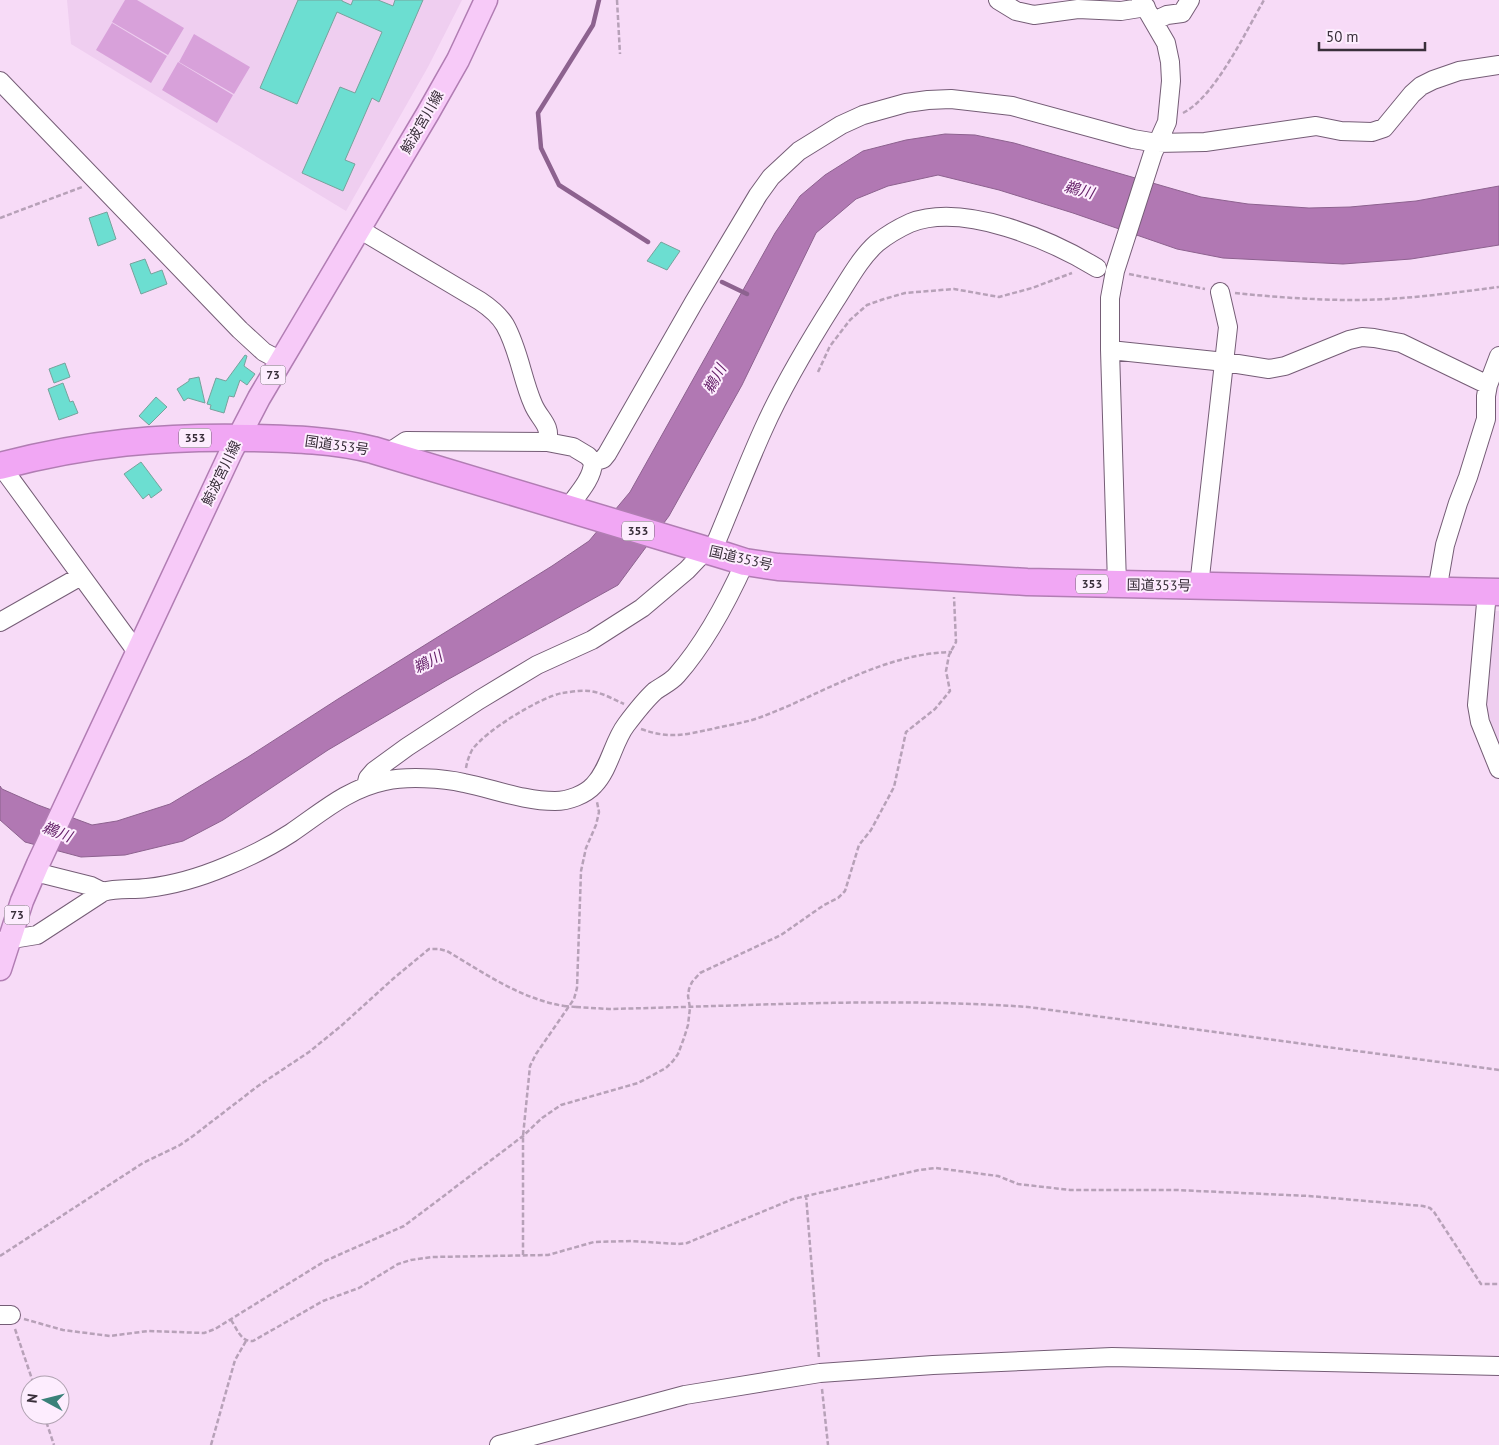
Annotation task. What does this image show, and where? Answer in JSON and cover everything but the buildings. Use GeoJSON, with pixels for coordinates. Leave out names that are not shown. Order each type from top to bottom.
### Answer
{"type":"FeatureCollection","features":[{"type":"Feature","properties":{"kind":"highway","name":"国道353号"},"geometry":{"type":"LineString","coordinates":[[0,466],[36,456],[101,444],[159,438],[238,438],[336,443],[354,445],[390,455],[745,562],[793,568],[1027,582],[1493,592]]}},
{"type":"Feature","properties":{"kind":"main road","name":"鯨波宮川線"},"geometry":{"type":"LineString","coordinates":[[0,969],[4,941],[84,764],[238,438],[281,361],[458,60],[486,0]]}},
{"type":"Feature","properties":{"kind":"street"},"geometry":{"type":"LineString","coordinates":[[998,0],[1016,11],[1034,14],[1078,9],[1121,11],[1147,9],[1168,16],[1182,13],[1190,0]]}},
{"type":"Feature","properties":{"kind":"street"},"geometry":{"type":"LineString","coordinates":[[1117,584],[1110,298],[1117,266],[1155,148],[1166,122],[1171,81],[1166,43],[1147,9]]}},
{"type":"Feature","properties":{"kind":"street"},"geometry":{"type":"LineString","coordinates":[[593,462],[602,459],[607,454],[699,294],[758,195],[771,177],[799,151],[841,125],[906,103],[951,99],[1012,106],[1132,139],[1155,148],[1316,126],[1341,131],[1372,132],[1384,128],[1421,86],[1444,74],[1499,65]]}},
{"type":"Feature","properties":{"kind":"street"},"geometry":{"type":"LineString","coordinates":[[0,81],[240,330],[264,352],[281,361]]}},
{"type":"Feature","properties":{"kind":"street"},"geometry":{"type":"LineString","coordinates":[[366,786],[368,778],[374,771],[407,746],[538,665],[592,640],[642,608],[687,570],[706,551],[783,390],[816,331],[866,255],[878,242],[912,222],[950,217],[984,221],[1052,244],[1097,268]]}},
{"type":"Feature","properties":{"kind":"street"},"geometry":{"type":"LineString","coordinates":[[359,229],[480,301],[490,308],[504,323],[514,344],[533,405],[546,425],[549,434],[547,442]]}},
{"type":"Feature","properties":{"kind":"street"},"geometry":{"type":"LineString","coordinates":[[1199,586],[1226,362],[1228,327],[1220,292]]}},
{"type":"Feature","properties":{"kind":"street"},"geometry":{"type":"LineString","coordinates":[[1110,350],[1226,362],[1269,369],[1349,340],[1362,337],[1374,338],[1401,343],[1488,385]]}},
{"type":"Feature","properties":{"kind":"street"},"geometry":{"type":"LineString","coordinates":[[1437,591],[1445,545],[1486,419],[1488,385],[1499,356]]}},
{"type":"Feature","properties":{"kind":"street"},"geometry":{"type":"LineString","coordinates":[[390,455],[399,444],[406,441],[547,442],[572,447],[588,456],[593,462],[593,467],[571,511]]}},
{"type":"Feature","properties":{"kind":"street"},"geometry":{"type":"LineString","coordinates":[[0,466],[137,652]]}},
{"type":"Feature","properties":{"kind":"street"},"geometry":{"type":"LineString","coordinates":[[4,941],[37,935],[103,892],[109,890],[145,889],[198,877],[228,866],[290,833],[349,793],[388,780],[410,778],[462,782],[520,797],[556,801],[573,798],[594,785],[632,716],[654,692],[676,676],[709,631],[734,588],[745,562]]}},
{"type":"Feature","properties":{"kind":"street"},"geometry":{"type":"LineString","coordinates":[[0,622],[81,576]]}},
{"type":"Feature","properties":{"kind":"street"},"geometry":{"type":"LineString","coordinates":[[1493,592],[1477,705],[1480,722],[1499,769]]}},
{"type":"Feature","properties":{"kind":"street"},"geometry":{"type":"LineString","coordinates":[[37,868],[91,886],[103,892]]}},
{"type":"Feature","properties":{"kind":"street"},"geometry":{"type":"LineString","coordinates":[[499,1445],[685,1395],[820,1373],[933,1365],[1112,1358],[1499,1366]]}},
{"type":"Feature","properties":{"kind":"path"},"geometry":{"type":"LineString","coordinates":[[617,0],[620,54]]}},
{"type":"Feature","properties":{"kind":"path"},"geometry":{"type":"LineString","coordinates":[[1166,122],[1192,109],[1208,91],[1224,70],[1264,0]]}},
{"type":"Feature","properties":{"kind":"path"},"geometry":{"type":"LineString","coordinates":[[0,218],[77,189],[93,178]]}},
{"type":"Feature","properties":{"kind":"path"},"geometry":{"type":"LineString","coordinates":[[1117,266],[1220,292],[1289,298],[1355,300],[1429,295],[1499,287]]}},
{"type":"Feature","properties":{"kind":"path"},"geometry":{"type":"LineString","coordinates":[[818,372],[830,346],[850,320],[866,305],[884,298],[954,289],[999,297],[1032,288],[1078,271],[1097,268]]}},
{"type":"Feature","properties":{"kind":"path"},"geometry":{"type":"LineString","coordinates":[[5,1315],[63,1330],[110,1336],[148,1331],[204,1332],[215,1329],[325,1261],[404,1226],[561,1105],[638,1082],[666,1068],[674,1061],[678,1054],[688,1025],[690,1008],[689,989],[700,973],[781,935],[838,898],[845,891],[859,845],[871,830],[894,787],[906,732],[935,709],[950,691],[946,671],[947,662],[956,642],[953,578]]}},
{"type":"Feature","properties":{"kind":"path"},"geometry":{"type":"LineString","coordinates":[[462,782],[472,750],[487,735],[528,708],[548,698],[562,694],[587,691],[600,693],[632,716],[650,732],[677,736],[759,718],[838,683],[888,664],[939,652],[952,652]]}},
{"type":"Feature","properties":{"kind":"path"},"geometry":{"type":"LineString","coordinates":[[523,1255],[523,1136],[530,1066],[536,1054],[574,999],[577,988],[581,871],[586,848],[596,825],[599,812],[594,785]]}},
{"type":"Feature","properties":{"kind":"path"},"geometry":{"type":"LineString","coordinates":[[0,1256],[143,1163],[180,1145],[193,1136],[251,1091],[309,1052],[429,949],[448,952],[534,999],[564,1006],[608,1009],[919,1002],[1028,1007],[1499,1070]]}},
{"type":"Feature","properties":{"kind":"path"},"geometry":{"type":"LineString","coordinates":[[246,1341],[253,1341],[322,1301],[359,1288],[398,1264],[411,1260],[432,1257],[556,1254],[594,1242],[687,1243],[806,1195],[936,1168],[998,1176],[1018,1184],[1070,1190],[1176,1190],[1415,1204],[1430,1208],[1434,1212],[1481,1284],[1499,1284]]}},
{"type":"Feature","properties":{"kind":"path"},"geometry":{"type":"LineString","coordinates":[[806,1195],[820,1373],[828,1445]]}},
{"type":"Feature","properties":{"kind":"path"},"geometry":{"type":"LineString","coordinates":[[5,1315],[30,1375]]}},
{"type":"Feature","properties":{"kind":"path"},"geometry":{"type":"LineString","coordinates":[[231,1320],[246,1341]]}},
{"type":"Feature","properties":{"kind":"path"},"geometry":{"type":"LineString","coordinates":[[211,1445],[234,1360],[246,1341]]}},
{"type":"Feature","properties":{"kind":"path"},"geometry":{"type":"LineString","coordinates":[[47,1425],[54,1445]]}},
{"type":"Feature","properties":{"kind":"shaded area"},"geometry":{"type":"Polygon","coordinates":[[[67,0],[462,0],[428,67],[346,211],[71,44],[67,0]]]}},
{"type":"Feature","properties":{"kind":"shaded area"},"geometry":{"type":"Polygon","coordinates":[[[125,0],[137,0],[184,28],[168,55],[112,22],[125,0]]]}},
{"type":"Feature","properties":{"kind":"shaded area"},"geometry":{"type":"Polygon","coordinates":[[[112,23],[167,56],[151,83],[96,50],[112,23]]]}},
{"type":"Feature","properties":{"kind":"shaded area"},"geometry":{"type":"Polygon","coordinates":[[[194,34],[250,67],[234,94],[179,62],[194,34]]]}},
{"type":"Feature","properties":{"kind":"shaded area"},"geometry":{"type":"Polygon","coordinates":[[[178,62],[233,95],[217,123],[162,90],[178,62]]]}},
{"type":"Feature","properties":{"kind":"shaded area"},"geometry":{"type":"Polygon","coordinates":[[[1491,611],[1499,611],[1499,745],[1487,710],[1491,611]]]}},
{"type":"Feature","properties":{"kind":"water","name":"鵜川"},"geometry":{"type":"Polygon","coordinates":[[[945,134],[975,135],[1014,143],[1201,197],[1248,204],[1309,208],[1350,207],[1416,201],[1499,186],[1499,245],[1411,259],[1343,264],[1223,258],[1177,249],[999,190],[938,175],[888,186],[856,199],[816,233],[742,385],[669,516],[618,585],[447,680],[328,750],[223,820],[183,841],[125,855],[81,857],[25,842],[0,820],[0,786],[2,789],[38,805],[92,825],[117,821],[170,804],[248,757],[589,541],[630,492],[775,233],[800,196],[825,175],[863,151],[906,140],[945,134]]]}},
{"type":"Feature","properties":{"kind":"waterway"},"geometry":{"type":"LineString","coordinates":[[599,0],[593,25],[538,113],[541,148],[559,185],[648,242]]}},
{"type":"Feature","properties":{"kind":"waterway"},"geometry":{"type":"LineString","coordinates":[[722,282],[747,294]]}}]}
